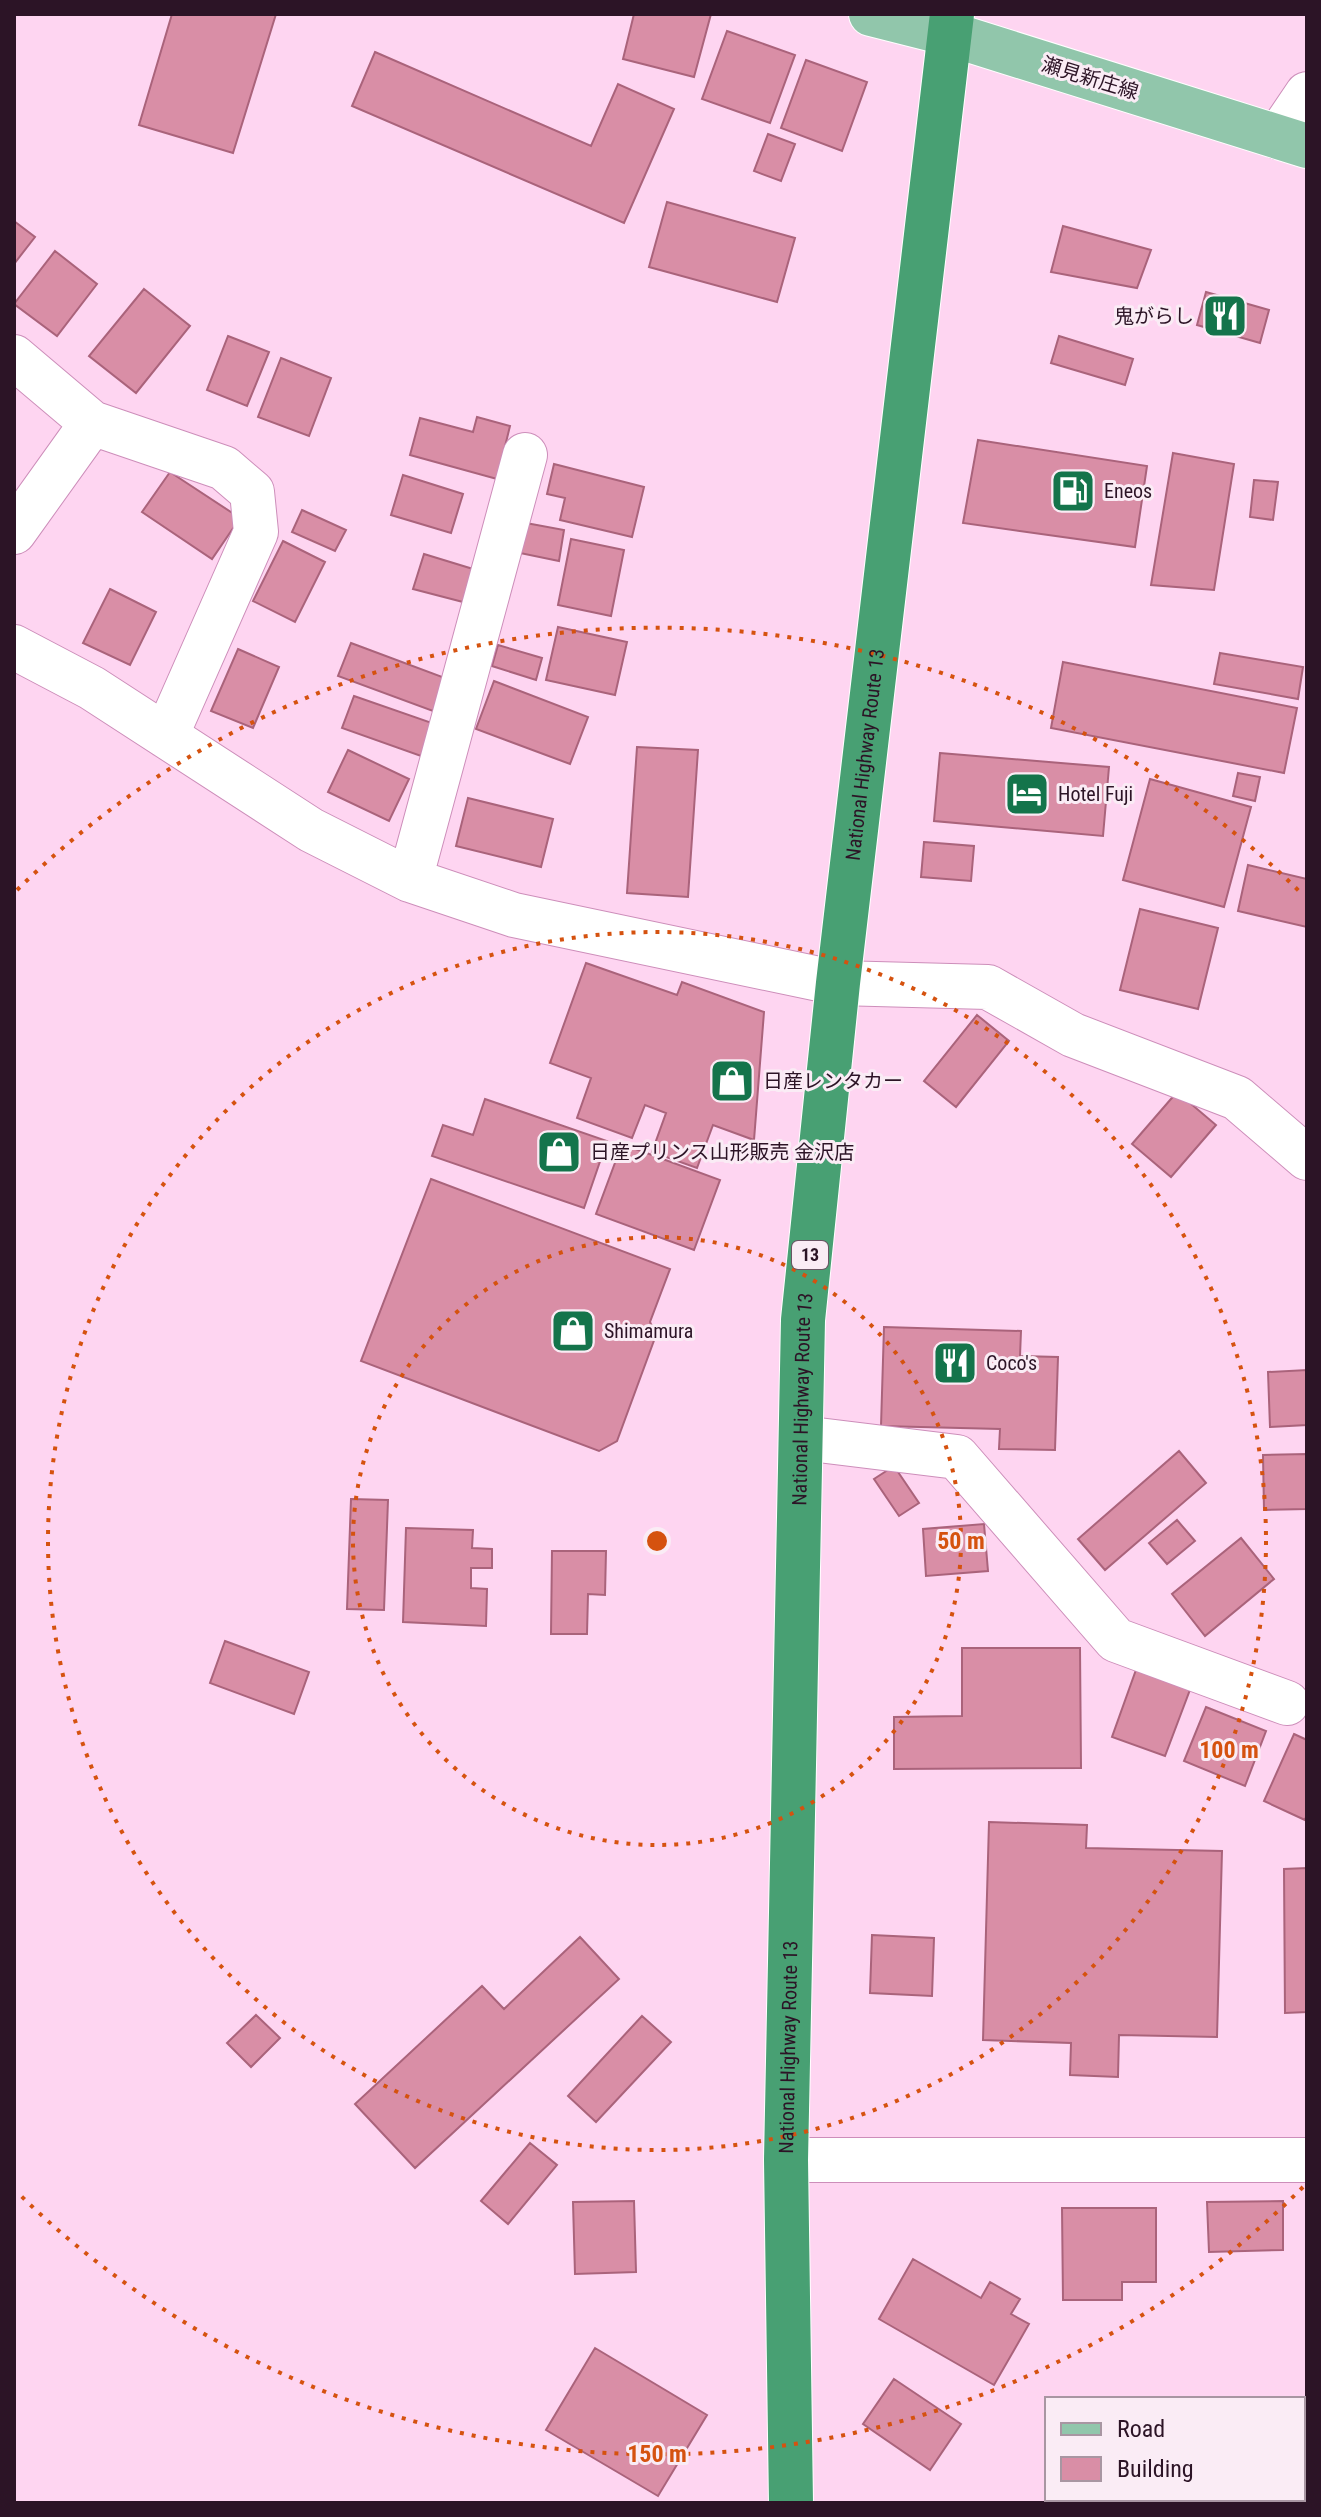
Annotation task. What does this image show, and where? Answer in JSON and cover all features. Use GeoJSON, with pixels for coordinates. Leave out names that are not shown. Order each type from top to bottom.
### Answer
{"type":"FeatureCollection","features":[{"type":"Feature","properties":{"kind":"highway","name":"National Highway Route 13"},"geometry":{"type":"LineString","coordinates":[[791,2503],[786,2160],[803,1320],[838,983],[951,24]]}},
{"type":"Feature","properties":{"kind":"main road","name":"瀬見新庄線"},"geometry":{"type":"LineString","coordinates":[[871,14],[951,24],[1293,141]]}},
{"type":"Feature","properties":{"kind":"street"},"geometry":{"type":"LineString","coordinates":[[1293,141],[1307,94]]}},
{"type":"Feature","properties":{"kind":"street"},"geometry":{"type":"LineString","coordinates":[[14,357],[92,423],[224,468],[252,492],[256,532],[166,736]]}},
{"type":"Feature","properties":{"kind":"street"},"geometry":{"type":"LineString","coordinates":[[14,532],[92,423]]}},
{"type":"Feature","properties":{"kind":"street"},"geometry":{"type":"LineString","coordinates":[[410,880],[525,455]]}},
{"type":"Feature","properties":{"kind":"street"},"geometry":{"type":"LineString","coordinates":[[14,647],[92,688],[311,830],[410,880],[514,915],[838,983],[988,987],[1073,1035],[1237,1098],[1307,1158]]}},
{"type":"Feature","properties":{"kind":"street"},"geometry":{"type":"LineString","coordinates":[[802,1438],[957,1457],[1116,1640],[1287,1703]]}},
{"type":"Feature","properties":{"kind":"street"},"geometry":{"type":"LineString","coordinates":[[786,2160],[1307,2160]]}},
{"type":"Feature","properties":{"kind":"building"},"geometry":{"type":"Polygon","coordinates":[[[172,14],[276,14],[233,153],[139,125],[172,14]]]}},
{"type":"Feature","properties":{"kind":"building"},"geometry":{"type":"Polygon","coordinates":[[[634,14],[711,14],[694,77],[623,59],[634,14]]]}},
{"type":"Feature","properties":{"kind":"building"},"geometry":{"type":"Polygon","coordinates":[[[727,31],[795,55],[770,123],[702,99],[727,31]]]}},
{"type":"Feature","properties":{"kind":"building"},"geometry":{"type":"Polygon","coordinates":[[[375,52],[591,146],[618,84],[674,109],[624,223],[352,106],[375,52]]]}},
{"type":"Feature","properties":{"kind":"building"},"geometry":{"type":"Polygon","coordinates":[[[806,60],[867,82],[842,151],[781,128],[806,60]]]}},
{"type":"Feature","properties":{"kind":"building"},"geometry":{"type":"Polygon","coordinates":[[[768,134],[795,144],[781,181],[754,171],[768,134]]]}},
{"type":"Feature","properties":{"kind":"building"},"geometry":{"type":"Polygon","coordinates":[[[667,202],[795,238],[777,302],[649,267],[667,202]]]}},
{"type":"Feature","properties":{"kind":"building"},"geometry":{"type":"Polygon","coordinates":[[[14,221],[35,237],[14,264],[14,221]]]}},
{"type":"Feature","properties":{"kind":"building"},"geometry":{"type":"Polygon","coordinates":[[[1063,226],[1151,250],[1137,288],[1051,272],[1063,226]]]}},
{"type":"Feature","properties":{"kind":"building"},"geometry":{"type":"Polygon","coordinates":[[[55,251],[97,284],[57,336],[14,304],[55,251]]]}},
{"type":"Feature","properties":{"kind":"building"},"geometry":{"type":"Polygon","coordinates":[[[144,289],[190,326],[136,393],[89,356],[144,289]]]}},
{"type":"Feature","properties":{"kind":"building"},"geometry":{"type":"Polygon","coordinates":[[[1206,292],[1269,310],[1260,343],[1197,325],[1206,292]]]}},
{"type":"Feature","properties":{"kind":"building"},"geometry":{"type":"Polygon","coordinates":[[[228,336],[269,352],[247,406],[207,390],[228,336]]]}},
{"type":"Feature","properties":{"kind":"building"},"geometry":{"type":"Polygon","coordinates":[[[1059,336],[1133,359],[1125,385],[1051,363],[1059,336]]]}},
{"type":"Feature","properties":{"kind":"building"},"geometry":{"type":"Polygon","coordinates":[[[281,358],[331,378],[309,436],[258,417],[281,358]]]}},
{"type":"Feature","properties":{"kind":"building"},"geometry":{"type":"Polygon","coordinates":[[[477,417],[510,426],[497,479],[410,455],[420,418],[473,432],[477,417]]]}},
{"type":"Feature","properties":{"kind":"building"},"geometry":{"type":"Polygon","coordinates":[[[978,440],[1147,466],[1135,547],[963,523],[978,440]]]}},
{"type":"Feature","properties":{"kind":"building"},"geometry":{"type":"Polygon","coordinates":[[[1173,453],[1234,464],[1214,590],[1151,585],[1173,453]]]}},
{"type":"Feature","properties":{"kind":"building"},"geometry":{"type":"Polygon","coordinates":[[[554,464],[644,487],[632,537],[560,520],[565,498],[547,494],[554,464]]]}},
{"type":"Feature","properties":{"kind":"building"},"geometry":{"type":"Polygon","coordinates":[[[170,472],[240,518],[212,559],[142,512],[170,472]]]}},
{"type":"Feature","properties":{"kind":"building"},"geometry":{"type":"Polygon","coordinates":[[[403,475],[463,494],[451,533],[391,515],[403,475]]]}},
{"type":"Feature","properties":{"kind":"building"},"geometry":{"type":"Polygon","coordinates":[[[1254,480],[1278,482],[1273,520],[1250,517],[1254,480]]]}},
{"type":"Feature","properties":{"kind":"building"},"geometry":{"type":"Polygon","coordinates":[[[302,510],[346,530],[335,551],[292,532],[302,510]]]}},
{"type":"Feature","properties":{"kind":"building"},"geometry":{"type":"Polygon","coordinates":[[[526,523],[564,530],[559,561],[520,553],[526,523]]]}},
{"type":"Feature","properties":{"kind":"building"},"geometry":{"type":"Polygon","coordinates":[[[571,539],[624,550],[611,616],[558,605],[571,539]]]}},
{"type":"Feature","properties":{"kind":"building"},"geometry":{"type":"Polygon","coordinates":[[[283,541],[325,562],[295,622],[253,601],[283,541]]]}},
{"type":"Feature","properties":{"kind":"building"},"geometry":{"type":"Polygon","coordinates":[[[424,554],[473,569],[463,602],[413,589],[424,554]]]}},
{"type":"Feature","properties":{"kind":"building"},"geometry":{"type":"Polygon","coordinates":[[[110,589],[156,612],[130,665],[83,643],[110,589]]]}},
{"type":"Feature","properties":{"kind":"building"},"geometry":{"type":"Polygon","coordinates":[[[558,627],[627,642],[615,695],[546,680],[558,627]]]}},
{"type":"Feature","properties":{"kind":"building"},"geometry":{"type":"Polygon","coordinates":[[[351,643],[445,678],[433,711],[338,676],[351,643]]]}},
{"type":"Feature","properties":{"kind":"building"},"geometry":{"type":"Polygon","coordinates":[[[498,645],[542,658],[536,680],[492,666],[498,645]]]}},
{"type":"Feature","properties":{"kind":"building"},"geometry":{"type":"Polygon","coordinates":[[[238,649],[279,667],[253,728],[211,711],[238,649]]]}},
{"type":"Feature","properties":{"kind":"building"},"geometry":{"type":"Polygon","coordinates":[[[1220,653],[1303,667],[1298,699],[1214,684],[1220,653]]]}},
{"type":"Feature","properties":{"kind":"building"},"geometry":{"type":"Polygon","coordinates":[[[1063,662],[1297,708],[1284,773],[1051,728],[1063,662]]]}},
{"type":"Feature","properties":{"kind":"building"},"geometry":{"type":"Polygon","coordinates":[[[494,681],[588,717],[570,764],[476,729],[494,681]]]}},
{"type":"Feature","properties":{"kind":"building"},"geometry":{"type":"Polygon","coordinates":[[[354,696],[432,723],[421,756],[342,728],[354,696]]]}},
{"type":"Feature","properties":{"kind":"building"},"geometry":{"type":"Polygon","coordinates":[[[637,747],[698,750],[688,897],[627,893],[637,747]]]}},
{"type":"Feature","properties":{"kind":"building"},"geometry":{"type":"Polygon","coordinates":[[[348,750],[409,779],[389,821],[328,792],[348,750]]]}},
{"type":"Feature","properties":{"kind":"building"},"geometry":{"type":"Polygon","coordinates":[[[940,753],[1109,767],[1103,836],[934,821],[940,753]]]}},
{"type":"Feature","properties":{"kind":"building"},"geometry":{"type":"Polygon","coordinates":[[[1238,773],[1260,777],[1255,801],[1233,796],[1238,773]]]}},
{"type":"Feature","properties":{"kind":"building"},"geometry":{"type":"Polygon","coordinates":[[[1150,779],[1251,807],[1224,907],[1123,880],[1150,779]]]}},
{"type":"Feature","properties":{"kind":"building"},"geometry":{"type":"Polygon","coordinates":[[[468,798],[553,819],[541,867],[456,846],[468,798]]]}},
{"type":"Feature","properties":{"kind":"building"},"geometry":{"type":"Polygon","coordinates":[[[924,842],[974,846],[971,881],[921,877],[924,842]]]}},
{"type":"Feature","properties":{"kind":"building"},"geometry":{"type":"Polygon","coordinates":[[[1248,865],[1307,879],[1307,927],[1238,911],[1248,865]]]}},
{"type":"Feature","properties":{"kind":"building"},"geometry":{"type":"Polygon","coordinates":[[[1140,909],[1218,928],[1198,1009],[1120,990],[1140,909]]]}},
{"type":"Feature","properties":{"kind":"building"},"geometry":{"type":"Polygon","coordinates":[[[586,963],[677,995],[682,982],[764,1012],[754,1140],[713,1125],[697,1168],[652,1152],[666,1113],[645,1105],[632,1138],[577,1118],[591,1078],[550,1063],[586,963]]]}},
{"type":"Feature","properties":{"kind":"building"},"geometry":{"type":"Polygon","coordinates":[[[977,1015],[1009,1041],[956,1107],[924,1081],[977,1015]]]}},
{"type":"Feature","properties":{"kind":"building"},"geometry":{"type":"Polygon","coordinates":[[[1177,1092],[1216,1125],[1171,1177],[1132,1144],[1177,1092]]]}},
{"type":"Feature","properties":{"kind":"building"},"geometry":{"type":"Polygon","coordinates":[[[485,1099],[607,1141],[584,1208],[432,1156],[443,1125],[473,1135],[485,1099]]]}},
{"type":"Feature","properties":{"kind":"building"},"geometry":{"type":"Polygon","coordinates":[[[622,1144],[720,1180],[694,1250],[596,1214],[622,1144]]]}},
{"type":"Feature","properties":{"kind":"building"},"geometry":{"type":"Polygon","coordinates":[[[431,1179],[670,1269],[650,1322],[656,1335],[617,1441],[599,1451],[361,1361],[431,1179]]]}},
{"type":"Feature","properties":{"kind":"building"},"geometry":{"type":"Polygon","coordinates":[[[884,1327],[1021,1331],[1020,1356],[1058,1357],[1055,1450],[999,1449],[1000,1429],[881,1426],[884,1327]]]}},
{"type":"Feature","properties":{"kind":"building"},"geometry":{"type":"Polygon","coordinates":[[[1307,1370],[1307,1425],[1270,1427],[1268,1372],[1307,1370]]]}},
{"type":"Feature","properties":{"kind":"building"},"geometry":{"type":"Polygon","coordinates":[[[1179,1451],[1206,1483],[1105,1570],[1078,1539],[1179,1451]]]}},
{"type":"Feature","properties":{"kind":"building"},"geometry":{"type":"Polygon","coordinates":[[[1307,1454],[1307,1509],[1264,1510],[1263,1455],[1307,1454]]]}},
{"type":"Feature","properties":{"kind":"building"},"geometry":{"type":"Polygon","coordinates":[[[894,1466],[919,1503],[899,1516],[874,1479],[894,1466]]]}},
{"type":"Feature","properties":{"kind":"building"},"geometry":{"type":"Polygon","coordinates":[[[351,1499],[388,1500],[384,1610],[347,1609],[351,1499]]]}},
{"type":"Feature","properties":{"kind":"building"},"geometry":{"type":"Polygon","coordinates":[[[1177,1520],[1195,1541],[1167,1564],[1149,1543],[1177,1520]]]}},
{"type":"Feature","properties":{"kind":"building"},"geometry":{"type":"Polygon","coordinates":[[[984,1524],[988,1571],[926,1576],[923,1529],[984,1524]]]}},
{"type":"Feature","properties":{"kind":"building"},"geometry":{"type":"Polygon","coordinates":[[[406,1528],[473,1530],[472,1548],[492,1549],[492,1568],[471,1568],[471,1588],[487,1589],[486,1626],[403,1622],[406,1528]]]}},
{"type":"Feature","properties":{"kind":"building"},"geometry":{"type":"Polygon","coordinates":[[[1241,1538],[1274,1579],[1205,1636],[1172,1594],[1241,1538]]]}},
{"type":"Feature","properties":{"kind":"building"},"geometry":{"type":"Polygon","coordinates":[[[552,1551],[606,1551],[605,1595],[588,1594],[587,1634],[551,1634],[552,1551]]]}},
{"type":"Feature","properties":{"kind":"building"},"geometry":{"type":"Polygon","coordinates":[[[225,1641],[309,1672],[294,1714],[210,1683],[225,1641]]]}},
{"type":"Feature","properties":{"kind":"building"},"geometry":{"type":"Polygon","coordinates":[[[962,1648],[1080,1648],[1081,1768],[894,1769],[894,1717],[962,1716],[962,1648]]]}},
{"type":"Feature","properties":{"kind":"building"},"geometry":{"type":"Polygon","coordinates":[[[1137,1667],[1191,1687],[1165,1756],[1112,1737],[1137,1667]]]}},
{"type":"Feature","properties":{"kind":"building"},"geometry":{"type":"Polygon","coordinates":[[[1206,1707],[1266,1731],[1245,1786],[1184,1761],[1206,1707]]]}},
{"type":"Feature","properties":{"kind":"building"},"geometry":{"type":"Polygon","coordinates":[[[1294,1734],[1307,1740],[1305,1820],[1264,1801],[1294,1734]]]}},
{"type":"Feature","properties":{"kind":"building"},"geometry":{"type":"Polygon","coordinates":[[[989,1822],[1087,1825],[1086,1848],[1222,1851],[1217,2037],[1119,2035],[1118,2077],[1070,2075],[1071,2043],[983,2040],[989,1822]]]}},
{"type":"Feature","properties":{"kind":"building"},"geometry":{"type":"Polygon","coordinates":[[[1307,1868],[1307,2012],[1285,2013],[1284,1869],[1307,1868]]]}},
{"type":"Feature","properties":{"kind":"building"},"geometry":{"type":"Polygon","coordinates":[[[872,1935],[934,1938],[932,1996],[870,1993],[872,1935]]]}},
{"type":"Feature","properties":{"kind":"building"},"geometry":{"type":"Polygon","coordinates":[[[580,1937],[619,1979],[415,2168],[355,2104],[482,1986],[504,2009],[580,1937]]]}},
{"type":"Feature","properties":{"kind":"building"},"geometry":{"type":"Polygon","coordinates":[[[256,2015],[280,2038],[251,2067],[227,2043],[256,2015]]]}},
{"type":"Feature","properties":{"kind":"building"},"geometry":{"type":"Polygon","coordinates":[[[642,2016],[671,2042],[596,2122],[568,2096],[642,2016]]]}},
{"type":"Feature","properties":{"kind":"building"},"geometry":{"type":"Polygon","coordinates":[[[530,2143],[557,2165],[508,2224],[481,2201],[530,2143]]]}},
{"type":"Feature","properties":{"kind":"building"},"geometry":{"type":"Polygon","coordinates":[[[634,2201],[636,2272],[575,2274],[573,2202],[634,2201]]]}},
{"type":"Feature","properties":{"kind":"building"},"geometry":{"type":"Polygon","coordinates":[[[1283,2201],[1283,2250],[1209,2252],[1207,2202],[1283,2201]]]}},
{"type":"Feature","properties":{"kind":"building"},"geometry":{"type":"Polygon","coordinates":[[[1062,2208],[1156,2208],[1156,2282],[1122,2282],[1122,2300],[1063,2300],[1062,2208]]]}},
{"type":"Feature","properties":{"kind":"building"},"geometry":{"type":"Polygon","coordinates":[[[913,2259],[981,2298],[990,2282],[1020,2299],[1011,2314],[1029,2324],[994,2385],[879,2319],[913,2259]]]}},
{"type":"Feature","properties":{"kind":"building"},"geometry":{"type":"Polygon","coordinates":[[[595,2348],[707,2415],[658,2496],[546,2430],[595,2348]]]}},
{"type":"Feature","properties":{"kind":"building"},"geometry":{"type":"Polygon","coordinates":[[[894,2379],[961,2424],[930,2470],[863,2424],[894,2379]]]}},
{"type":"Feature","properties":{"kind":"place","name":"鬼がらし"},"geometry":{"type":"Point","coordinates":[1225,316]}},
{"type":"Feature","properties":{"kind":"place","name":"Eneos"},"geometry":{"type":"Point","coordinates":[1073,491]}},
{"type":"Feature","properties":{"kind":"place","name":"Hotel Fuji"},"geometry":{"type":"Point","coordinates":[1027,794]}},
{"type":"Feature","properties":{"kind":"place","name":"日産レンタカー"},"geometry":{"type":"Point","coordinates":[732,1081]}},
{"type":"Feature","properties":{"kind":"place","name":"日産プリンス山形販売 金沢店"},"geometry":{"type":"Point","coordinates":[559,1152]}},
{"type":"Feature","properties":{"kind":"place","name":"Shimamura"},"geometry":{"type":"Point","coordinates":[573,1331]}},
{"type":"Feature","properties":{"kind":"place","name":"Coco's"},"geometry":{"type":"Point","coordinates":[955,1363]}}]}
